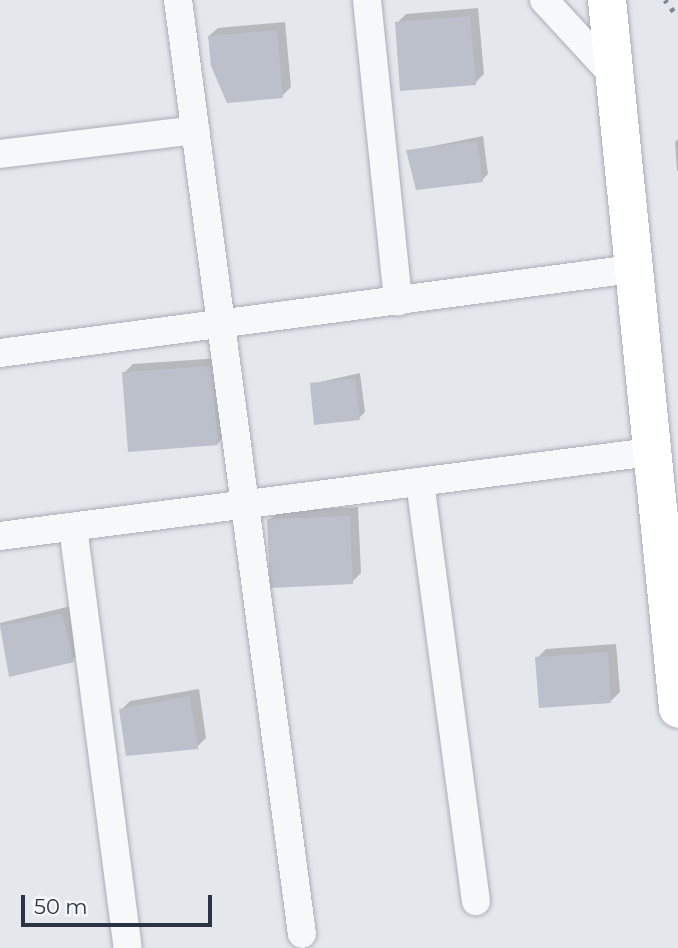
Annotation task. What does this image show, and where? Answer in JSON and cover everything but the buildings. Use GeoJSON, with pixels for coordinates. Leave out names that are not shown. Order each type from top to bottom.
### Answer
{"type":"FeatureCollection","features":[{"type":"Feature","properties":{"kind":"highway"},"geometry":{"type":"LineString","coordinates":[[607,0],[650,452],[678,708]]}},
{"type":"Feature","properties":{"kind":"street"},"geometry":{"type":"LineString","coordinates":[[178,0],[302,934]]}},
{"type":"Feature","properties":{"kind":"street"},"geometry":{"type":"LineString","coordinates":[[368,0],[398,301]]}},
{"type":"Feature","properties":{"kind":"street"},"geometry":{"type":"LineString","coordinates":[[544,0],[614,76]]}},
{"type":"Feature","properties":{"kind":"street"},"geometry":{"type":"LineString","coordinates":[[0,154],[196,130]]}},
{"type":"Feature","properties":{"kind":"street"},"geometry":{"type":"LineString","coordinates":[[0,353],[632,268]]}},
{"type":"Feature","properties":{"kind":"street"},"geometry":{"type":"LineString","coordinates":[[0,536],[650,452]]}},
{"type":"Feature","properties":{"kind":"street"},"geometry":{"type":"LineString","coordinates":[[420,482],[476,901]]}},
{"type":"Feature","properties":{"kind":"street"},"geometry":{"type":"LineString","coordinates":[[73,527],[128,948]]}},
{"type":"Feature","properties":{"kind":"railway"},"geometry":{"type":"LineString","coordinates":[[665,0],[678,17]]}}]}
